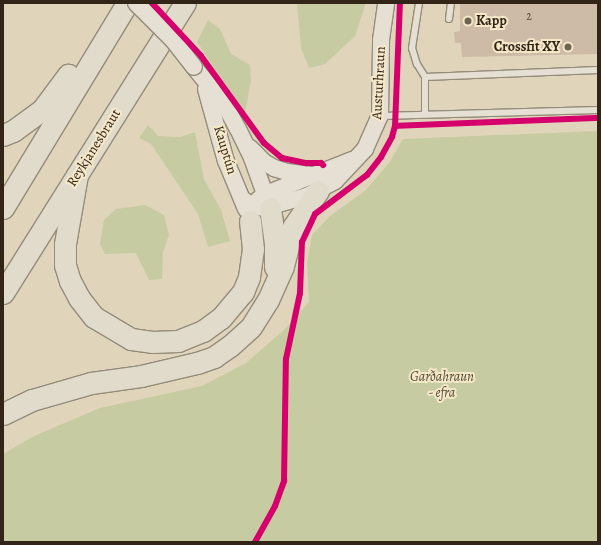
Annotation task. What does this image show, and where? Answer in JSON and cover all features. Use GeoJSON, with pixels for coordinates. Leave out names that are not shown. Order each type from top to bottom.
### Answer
{"type":"FeatureCollection","features":[{"type":"Feature","properties":{"kind":"highway"},"geometry":{"type":"LineString","coordinates":[[3,135],[28,122],[54,95],[116,3]]}},
{"type":"Feature","properties":{"kind":"highway"},"geometry":{"type":"LineString","coordinates":[[3,208],[127,3]]}},
{"type":"Feature","properties":{"kind":"highway","name":"Reykjanesbraut"},"geometry":{"type":"LineString","coordinates":[[3,293],[185,3]]}},
{"type":"Feature","properties":{"kind":"highway"},"geometry":{"type":"LineString","coordinates":[[77,175],[65,244],[65,265],[70,281],[79,298],[94,317],[131,339],[152,342],[178,340],[203,331],[221,318],[243,292],[249,277],[253,249],[256,205]]}},
{"type":"Feature","properties":{"kind":"highway"},"geometry":{"type":"LineString","coordinates":[[3,414],[32,400],[91,383],[141,376],[214,357],[251,326],[268,300],[283,266],[293,227],[317,183]]}},
{"type":"Feature","properties":{"kind":"highway"},"geometry":{"type":"LineString","coordinates":[[256,205],[275,245],[276,282]]}},
{"type":"Feature","properties":{"kind":"street","name":"Kauptún"},"geometry":{"type":"LineString","coordinates":[[136,3],[174,40],[224,105],[243,139],[256,205]]}},
{"type":"Feature","properties":{"kind":"street","name":"Austurhraun"},"geometry":{"type":"LineString","coordinates":[[256,205],[317,183],[335,181],[357,158],[371,140],[380,116],[381,40],[386,3]]}},
{"type":"Feature","properties":{"kind":"street","name":"Kauptún"},"geometry":{"type":"LineString","coordinates":[[198,72],[214,111],[226,161],[256,205]]}},
{"type":"Feature","properties":{"kind":"street"},"geometry":{"type":"LineString","coordinates":[[243,139],[255,155],[274,168],[317,183]]}},
{"type":"Feature","properties":{"kind":"lane"},"geometry":{"type":"LineString","coordinates":[[419,3],[412,48],[417,64],[425,77],[425,114]]}},
{"type":"Feature","properties":{"kind":"lane"},"geometry":{"type":"LineString","coordinates":[[449,19],[451,3]]}},
{"type":"Feature","properties":{"kind":"lane"},"geometry":{"type":"LineString","coordinates":[[425,77],[598,70]]}},
{"type":"Feature","properties":{"kind":"lane"},"geometry":{"type":"LineString","coordinates":[[380,116],[598,110]]}},
{"type":"Feature","properties":{"kind":"green space"},"geometry":{"type":"Polygon","coordinates":[[[297,3],[366,3],[355,36],[325,64],[309,68],[301,48],[297,3]]]}},
{"type":"Feature","properties":{"kind":"green space"},"geometry":{"type":"Polygon","coordinates":[[[208,20],[220,29],[231,54],[250,65],[251,80],[245,113],[197,42],[208,20]]]}},
{"type":"Feature","properties":{"kind":"green space"},"geometry":{"type":"Polygon","coordinates":[[[148,125],[158,136],[180,137],[195,132],[204,179],[221,210],[230,241],[208,247],[198,214],[151,144],[139,138],[148,125]]]}},
{"type":"Feature","properties":{"kind":"green space","name":"Garðahraun - efra"},"geometry":{"type":"Polygon","coordinates":[[[598,131],[598,542],[3,542],[3,454],[34,436],[100,408],[202,386],[246,363],[285,329],[309,302],[307,263],[312,235],[330,216],[366,190],[389,163],[403,139],[598,131]]]}},
{"type":"Feature","properties":{"kind":"green space"},"geometry":{"type":"Polygon","coordinates":[[[145,205],[164,215],[169,235],[163,252],[162,279],[149,280],[136,253],[105,254],[100,244],[104,220],[116,209],[145,205]]]}},
{"type":"Feature","properties":{"kind":"building"},"geometry":{"type":"Polygon","coordinates":[[[460,3],[598,3],[598,54],[462,57],[461,43],[455,43],[454,32],[460,31],[460,3]]]}},
{"type":"Feature","properties":{"kind":"cycle path"},"geometry":{"type":"LineString","coordinates":[[152,3],[201,56],[264,143],[282,158],[306,163],[321,163],[323,165]]}},
{"type":"Feature","properties":{"kind":"cycle path"},"geometry":{"type":"LineString","coordinates":[[255,542],[275,506],[284,481],[286,359],[300,293],[302,242],[315,214],[367,175],[381,157],[392,137],[395,126],[400,3]]}},
{"type":"Feature","properties":{"kind":"cycle path"},"geometry":{"type":"LineString","coordinates":[[395,126],[598,118]]}},
{"type":"Feature","properties":{"kind":"place","name":"Kapp"},"geometry":{"type":"Point","coordinates":[468,21]}},
{"type":"Feature","properties":{"kind":"place","name":"Crossfit XY"},"geometry":{"type":"Point","coordinates":[568,47]}}]}
